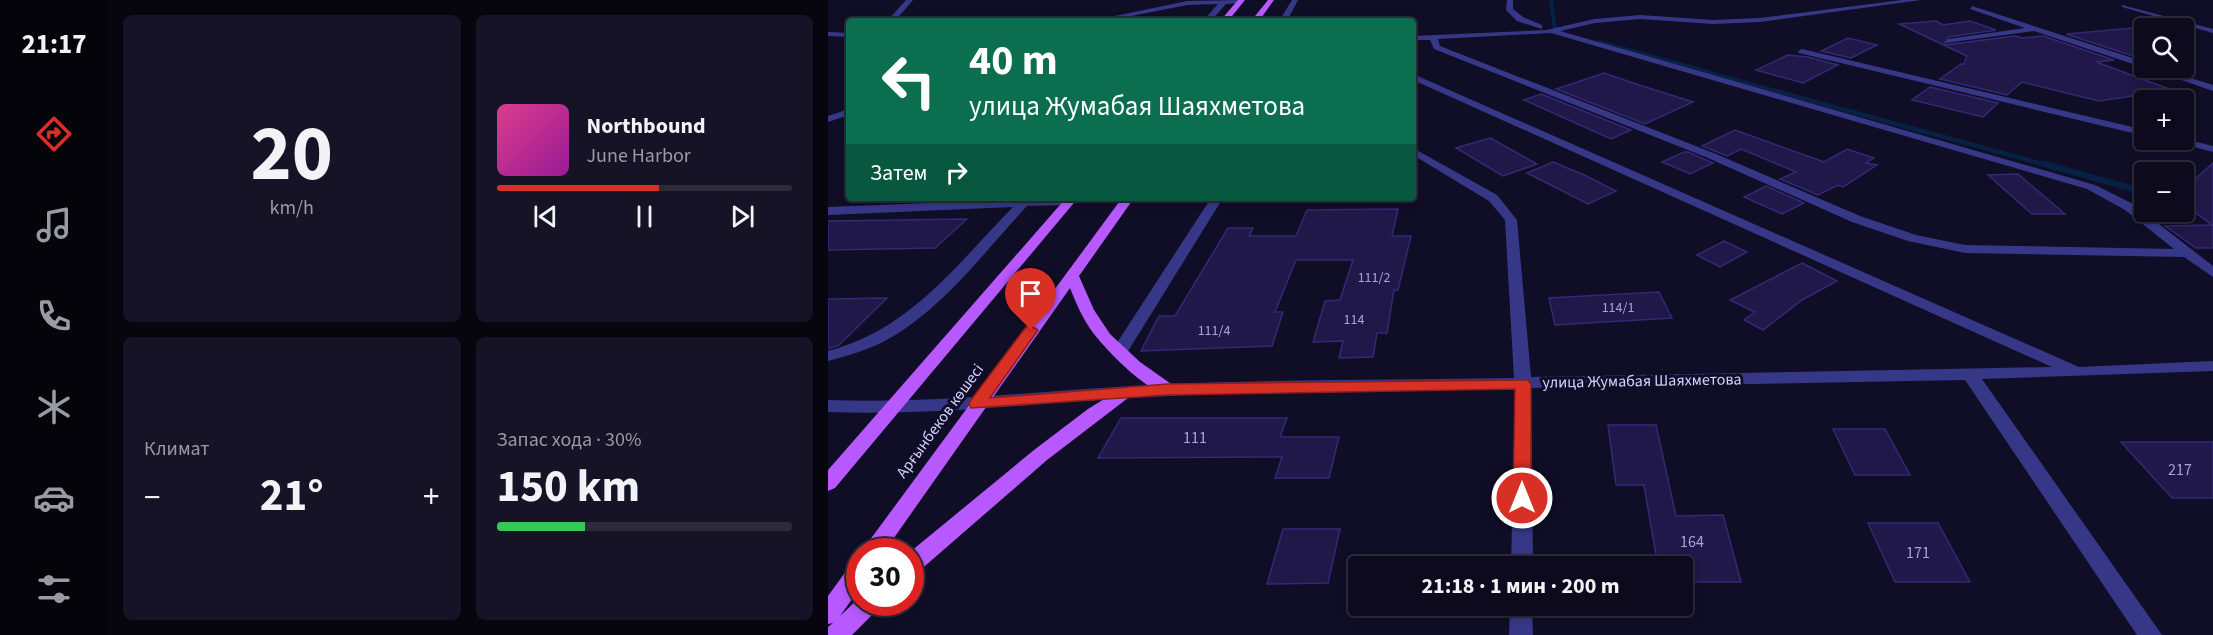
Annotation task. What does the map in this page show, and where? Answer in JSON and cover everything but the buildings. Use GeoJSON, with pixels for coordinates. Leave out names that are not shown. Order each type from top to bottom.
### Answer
{"type":"FeatureCollection","features":[{"type":"Feature","properties":{"kind":"main road"},"geometry":{"type":"LineString","coordinates":[[1257,18],[1271,0]]}},
{"type":"Feature","properties":{"kind":"main road"},"geometry":{"type":"LineString","coordinates":[[1227,18],[1242,1]]}},
{"type":"Feature","properties":{"kind":"main road"},"geometry":{"type":"LineString","coordinates":[[828,483],[1069,201]]}},
{"type":"Feature","properties":{"kind":"main road","name":"Арғынбеков көшесі"},"geometry":{"type":"LineString","coordinates":[[882,538],[1126,201]]}},
{"type":"Feature","properties":{"kind":"main road"},"geometry":{"type":"LineString","coordinates":[[1072,275],[1088,314],[1102,335],[1119,352],[1168,390]]}},
{"type":"Feature","properties":{"kind":"main road"},"geometry":{"type":"LineString","coordinates":[[924,553],[1055,441],[1122,394]]}},
{"type":"Feature","properties":{"kind":"main road"},"geometry":{"type":"LineString","coordinates":[[828,614],[846,589]]}},
{"type":"Feature","properties":{"kind":"main road"},"geometry":{"type":"LineString","coordinates":[[836,635],[856,616]]}},
{"type":"Feature","properties":{"kind":"street"},"geometry":{"type":"LineString","coordinates":[[894,18],[910,0]]}},
{"type":"Feature","properties":{"kind":"street"},"geometry":{"type":"LineString","coordinates":[[1285,18],[1295,0]]}},
{"type":"Feature","properties":{"kind":"street"},"geometry":{"type":"LineString","coordinates":[[1510,0],[1509,10],[1520,19],[1539,27]]}},
{"type":"Feature","properties":{"kind":"street"},"geometry":{"type":"LineString","coordinates":[[1416,38],[1503,36],[1551,31],[1595,21],[1640,17],[1713,22],[1760,20],[1887,1],[1918,0]]}},
{"type":"Feature","properties":{"kind":"street"},"geometry":{"type":"LineString","coordinates":[[1210,18],[1225,1]]}},
{"type":"Feature","properties":{"kind":"street"},"geometry":{"type":"LineString","coordinates":[[1110,18],[1187,3],[1242,1]]}},
{"type":"Feature","properties":{"kind":"street"},"geometry":{"type":"LineString","coordinates":[[2124,6],[2213,31]]}},
{"type":"Feature","properties":{"kind":"street"},"geometry":{"type":"LineString","coordinates":[[1972,8],[2134,61]]}},
{"type":"Feature","properties":{"kind":"street"},"geometry":{"type":"LineString","coordinates":[[1948,41],[2035,28]]}},
{"type":"Feature","properties":{"kind":"street"},"geometry":{"type":"LineString","coordinates":[[1551,31],[2091,187],[2129,207],[2213,273]]}},
{"type":"Feature","properties":{"kind":"street"},"geometry":{"type":"LineString","coordinates":[[828,34],[846,35]]}},
{"type":"Feature","properties":{"kind":"street"},"geometry":{"type":"LineString","coordinates":[[1433,37],[1437,47],[1701,151],[1856,219],[1913,238],[1965,249],[2186,253]]}},
{"type":"Feature","properties":{"kind":"street"},"geometry":{"type":"LineString","coordinates":[[1802,51],[2134,130]]}},
{"type":"Feature","properties":{"kind":"street"},"geometry":{"type":"LineString","coordinates":[[1416,78],[2079,372]]}},
{"type":"Feature","properties":{"kind":"street"},"geometry":{"type":"LineString","coordinates":[[2182,78],[2213,88]]}},
{"type":"Feature","properties":{"kind":"street"},"geometry":{"type":"LineString","coordinates":[[828,121],[846,113]]}},
{"type":"Feature","properties":{"kind":"street"},"geometry":{"type":"LineString","coordinates":[[828,121],[846,123]]}},
{"type":"Feature","properties":{"kind":"street"},"geometry":{"type":"LineString","coordinates":[[2194,145],[2213,149]]}},
{"type":"Feature","properties":{"kind":"street"},"geometry":{"type":"LineString","coordinates":[[1416,153],[1493,198],[1510,220],[1523,384],[1522,556]]}},
{"type":"Feature","properties":{"kind":"street"},"geometry":{"type":"LineString","coordinates":[[828,211],[1055,201]]}},
{"type":"Feature","properties":{"kind":"street"},"geometry":{"type":"LineString","coordinates":[[1119,352],[1215,201]]}},
{"type":"Feature","properties":{"kind":"street"},"geometry":{"type":"LineString","coordinates":[[828,356],[863,347],[900,328],[942,289],[1024,203]]}},
{"type":"Feature","properties":{"kind":"street","name":"улица Жумабая Шаяхметова"},"geometry":{"type":"LineString","coordinates":[[828,406],[891,408],[977,404],[1168,390],[2079,372],[2213,366]]}},
{"type":"Feature","properties":{"kind":"street"},"geometry":{"type":"LineString","coordinates":[[1969,373],[2150,635]]}},
{"type":"Feature","properties":{"kind":"street"},"geometry":{"type":"LineString","coordinates":[[1521,616],[1521,635]]}},
{"type":"Feature","properties":{"kind":"waterway"},"geometry":{"type":"LineString","coordinates":[[1551,0],[1555,30],[1562,32]]}},
{"type":"Feature","properties":{"kind":"waterway"},"geometry":{"type":"LineString","coordinates":[[1599,42],[1712,73]]}},
{"type":"Feature","properties":{"kind":"waterway"},"geometry":{"type":"LineString","coordinates":[[1706,72],[2050,166]]}},
{"type":"Feature","properties":{"kind":"waterway"},"geometry":{"type":"LineString","coordinates":[[2044,164],[2134,189]]}},
{"type":"Feature","properties":{"kind":"route"},"geometry":{"type":"LineString","coordinates":[[1031,330],[977,404],[1168,390],[1523,384],[1522,498]]}}]}
